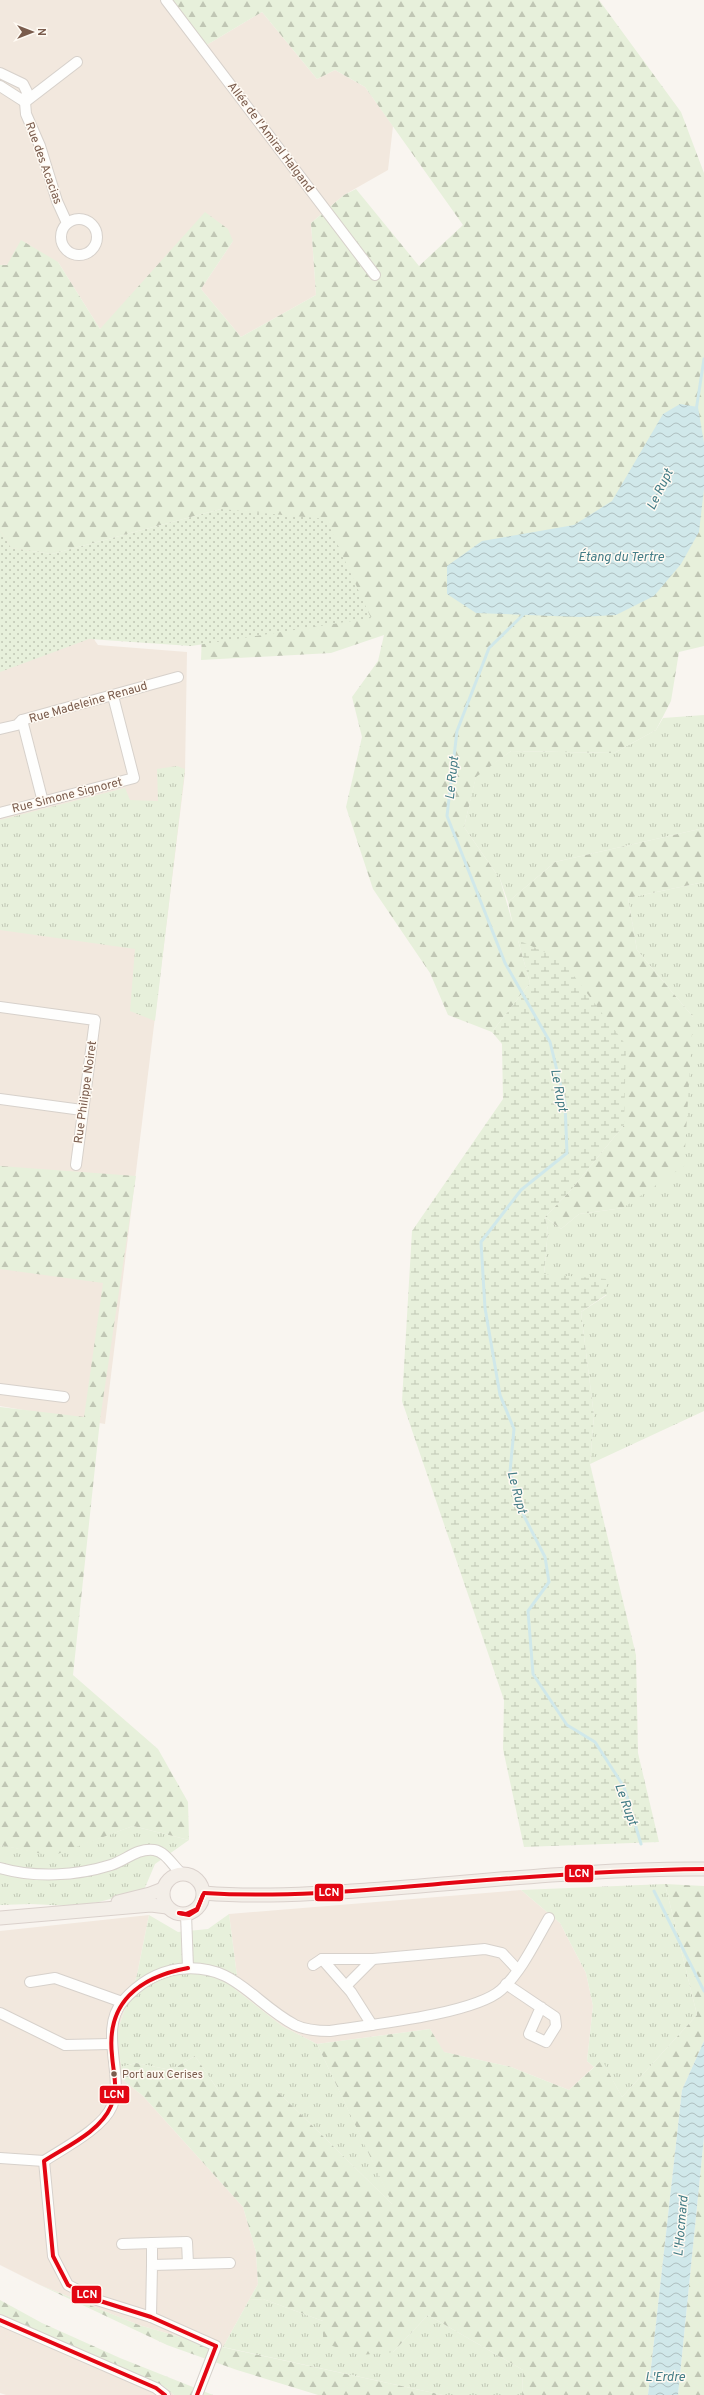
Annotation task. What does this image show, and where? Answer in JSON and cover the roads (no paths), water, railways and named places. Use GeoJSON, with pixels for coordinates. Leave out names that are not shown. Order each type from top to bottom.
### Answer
{"type":"FeatureCollection","features":[{"type":"Feature","properties":{"kind":"main road"},"geometry":{"type":"LineString","coordinates":[[204,1893],[241,1896],[333,1893],[635,1870],[704,1869]]}},
{"type":"Feature","properties":{"kind":"main road"},"geometry":{"type":"LineString","coordinates":[[181,1873],[194,1876],[202,1887],[204,1893],[197,1909],[186,1914],[173,1912],[167,1907],[162,1895],[163,1889],[170,1878],[181,1873]]}},
{"type":"Feature","properties":{"kind":"main road"},"geometry":{"type":"LineString","coordinates":[[72,1912],[150,1894],[163,1889]]}},
{"type":"Feature","properties":{"kind":"main road"},"geometry":{"type":"LineString","coordinates":[[0,1918],[151,1906],[167,1907]]}},
{"type":"Feature","properties":{"kind":"street","name":"Allée de l'Amiral Halgand"},"geometry":{"type":"LineString","coordinates":[[166,0],[375,275]]}},
{"type":"Feature","properties":{"kind":"street"},"geometry":{"type":"LineString","coordinates":[[0,86],[25,102],[77,62]]}},
{"type":"Feature","properties":{"kind":"street","name":"Rue des Acacias"},"geometry":{"type":"LineString","coordinates":[[0,73],[23,84],[27,92],[25,102],[26,114],[40,146],[57,200],[67,223]]}},
{"type":"Feature","properties":{"kind":"street","name":"Rue Madeleine Renaud"},"geometry":{"type":"LineString","coordinates":[[0,729],[17,725],[22,720],[178,677]]}},
{"type":"Feature","properties":{"kind":"street","name":"Rue Simone Signoret"},"geometry":{"type":"LineString","coordinates":[[0,813],[134,778],[113,696]]}},
{"type":"Feature","properties":{"kind":"street"},"geometry":{"type":"LineString","coordinates":[[22,720],[43,802]]}},
{"type":"Feature","properties":{"kind":"street","name":"Rue Philippe Noiret"},"geometry":{"type":"LineString","coordinates":[[0,1008],[95,1020],[76,1165]]}},
{"type":"Feature","properties":{"kind":"street"},"geometry":{"type":"LineString","coordinates":[[0,1099],[82,1110]]}},
{"type":"Feature","properties":{"kind":"street"},"geometry":{"type":"LineString","coordinates":[[0,1389],[64,1397]]}},
{"type":"Feature","properties":{"kind":"street"},"geometry":{"type":"LineString","coordinates":[[0,1868],[19,1874],[47,1875],[99,1868],[112,1864],[142,1850],[155,1850],[162,1854],[181,1873]]}},
{"type":"Feature","properties":{"kind":"street"},"geometry":{"type":"LineString","coordinates":[[186,1914],[188,1968]]}},
{"type":"Feature","properties":{"kind":"street"},"geometry":{"type":"LineString","coordinates":[[0,2158],[44,2161],[101,2122],[112,2107],[117,2082],[111,2044],[116,2015],[122,2002],[146,1979],[170,1970],[188,1968],[207,1969],[225,1974],[238,1982],[275,2012],[296,2025],[313,2030],[330,2031],[372,2025],[452,2011],[481,2002],[501,1990],[517,1969],[549,1918]]}},
{"type":"Feature","properties":{"kind":"street"},"geometry":{"type":"LineString","coordinates":[[313,1965],[322,1959],[373,1959],[485,1949],[502,1953],[517,1969]]}},
{"type":"Feature","properties":{"kind":"street"},"geometry":{"type":"LineString","coordinates":[[322,1959],[346,1986],[372,2025]]}},
{"type":"Feature","properties":{"kind":"street"},"geometry":{"type":"LineString","coordinates":[[346,1986],[373,1959]]}},
{"type":"Feature","properties":{"kind":"street"},"geometry":{"type":"LineString","coordinates":[[30,1982],[55,1978],[122,2002]]}},
{"type":"Feature","properties":{"kind":"street"},"geometry":{"type":"LineString","coordinates":[[506,1984],[540,2007]]}},
{"type":"Feature","properties":{"kind":"street"},"geometry":{"type":"LineString","coordinates":[[0,2013],[65,2045],[111,2044]]}},
{"type":"Feature","properties":{"kind":"street"},"geometry":{"type":"LineString","coordinates":[[44,2161],[53,2256],[68,2284],[97,2300],[151,2317],[216,2346],[197,2395]]}},
{"type":"Feature","properties":{"kind":"street"},"geometry":{"type":"LineString","coordinates":[[122,2244],[187,2242],[188,2264]]}},
{"type":"Feature","properties":{"kind":"street"},"geometry":{"type":"LineString","coordinates":[[151,2317],[152,2243]]}},
{"type":"Feature","properties":{"kind":"street"},"geometry":{"type":"LineString","coordinates":[[152,2265],[230,2263]]}},
{"type":"Feature","properties":{"kind":"street"},"geometry":{"type":"LineString","coordinates":[[0,2320],[156,2388],[166,2395]]}},
{"type":"Feature","properties":{"kind":"water","name":"Étang du Tertre"},"geometry":{"type":"Polygon","coordinates":[[[680,404],[698,407],[704,443],[704,489],[699,532],[681,564],[654,596],[616,615],[580,617],[476,613],[447,594],[447,566],[482,541],[574,525],[612,501],[663,414],[680,404]]]}},
{"type":"Feature","properties":{"kind":"water","name":"L'Erdre"},"geometry":{"type":"Polygon","coordinates":[[[704,2041],[704,2137],[678,2395],[648,2395],[682,2090],[704,2041]]]}},
{"type":"Feature","properties":{"kind":"waterway","name":"Le Rupt"},"geometry":{"type":"LineString","coordinates":[[696,411],[704,359]]}},
{"type":"Feature","properties":{"kind":"waterway","name":"Le Rupt"},"geometry":{"type":"LineString","coordinates":[[525,613],[489,648],[457,731],[447,816],[505,963],[550,1042],[565,1103],[567,1153],[521,1190],[481,1242],[485,1308],[500,1395],[514,1429],[510,1472],[524,1516],[545,1557],[549,1582],[528,1611],[533,1674],[567,1725],[595,1742],[624,1787],[641,1844]]}},
{"type":"Feature","properties":{"kind":"waterway","name":"Le Rupt"},"geometry":{"type":"LineString","coordinates":[[654,1891],[704,1991]]}},
{"type":"Feature","properties":{"kind":"place","name":"Port aux Cerises"},"geometry":{"type":"Point","coordinates":[114,2074]}},
{"type":"Feature","properties":{"kind":"water label","name":"L'Hocmard"},"geometry":{"type":"Point","coordinates":[680,2226]}}]}
